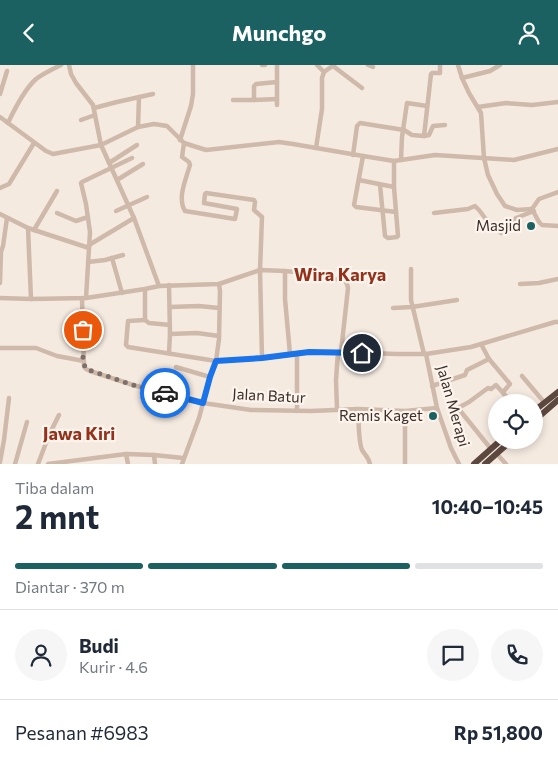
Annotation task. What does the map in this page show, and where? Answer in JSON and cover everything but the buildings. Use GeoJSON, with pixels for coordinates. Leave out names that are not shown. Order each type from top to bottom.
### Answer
{"type":"FeatureCollection","features":[{"type":"Feature","properties":{"kind":"highway"},"geometry":{"type":"LineString","coordinates":[[544,403],[558,392]]}},
{"type":"Feature","properties":{"kind":"highway"},"geometry":{"type":"LineString","coordinates":[[543,414],[558,401]]}},
{"type":"Feature","properties":{"kind":"highway"},"geometry":{"type":"LineString","coordinates":[[474,464],[491,449]]}},
{"type":"Feature","properties":{"kind":"highway"},"geometry":{"type":"LineString","coordinates":[[485,464],[502,449]]}},
{"type":"Feature","properties":{"kind":"street"},"geometry":{"type":"LineString","coordinates":[[8,123],[32,83],[40,76],[61,65]]}},
{"type":"Feature","properties":{"kind":"street"},"geometry":{"type":"LineString","coordinates":[[70,65],[71,74],[76,83],[94,108],[101,145],[134,218],[159,286]]}},
{"type":"Feature","properties":{"kind":"street"},"geometry":{"type":"LineString","coordinates":[[193,65],[193,94],[182,142],[182,157],[190,165],[182,195],[182,206],[185,211],[191,213],[235,219],[237,209],[204,203],[205,194],[255,201],[254,209],[262,217],[260,270],[262,358]]}},
{"type":"Feature","properties":{"kind":"street"},"geometry":{"type":"LineString","coordinates":[[277,65],[277,105]]}},
{"type":"Feature","properties":{"kind":"street"},"geometry":{"type":"LineString","coordinates":[[317,65],[324,72]]}},
{"type":"Feature","properties":{"kind":"street"},"geometry":{"type":"LineString","coordinates":[[316,148],[322,109],[322,78],[324,72],[333,65],[362,88]]}},
{"type":"Feature","properties":{"kind":"street"},"geometry":{"type":"LineString","coordinates":[[424,136],[431,74],[440,73],[440,65],[448,65]]}},
{"type":"Feature","properties":{"kind":"street"},"geometry":{"type":"LineString","coordinates":[[458,65],[462,78],[482,113],[484,158],[488,175],[497,193],[505,206],[517,210],[534,211]]}},
{"type":"Feature","properties":{"kind":"street"},"geometry":{"type":"LineString","coordinates":[[462,78],[490,71],[500,65]]}},
{"type":"Feature","properties":{"kind":"street"},"geometry":{"type":"LineString","coordinates":[[0,94],[8,71]]}},
{"type":"Feature","properties":{"kind":"street"},"geometry":{"type":"LineString","coordinates":[[254,100],[254,87],[256,84],[277,82]]}},
{"type":"Feature","properties":{"kind":"street"},"geometry":{"type":"LineString","coordinates":[[94,108],[153,94]]}},
{"type":"Feature","properties":{"kind":"street"},"geometry":{"type":"LineString","coordinates":[[138,97],[138,127]]}},
{"type":"Feature","properties":{"kind":"street"},"geometry":{"type":"LineString","coordinates":[[233,100],[277,99]]}},
{"type":"Feature","properties":{"kind":"street"},"geometry":{"type":"LineString","coordinates":[[478,107],[506,103],[532,105],[558,102]]}},
{"type":"Feature","properties":{"kind":"street"},"geometry":{"type":"LineString","coordinates":[[401,160],[407,103],[427,106]]}},
{"type":"Feature","properties":{"kind":"street"},"geometry":{"type":"LineString","coordinates":[[81,120],[95,115]]}},
{"type":"Feature","properties":{"kind":"street"},"geometry":{"type":"LineString","coordinates":[[0,117],[34,143],[53,153],[101,145],[138,127],[154,124],[167,126],[182,142],[206,151],[273,142],[293,143],[394,161],[435,155],[516,160],[558,150]]}},
{"type":"Feature","properties":{"kind":"street"},"geometry":{"type":"LineString","coordinates":[[353,155],[357,126],[360,123],[404,130],[412,135],[424,136],[428,135],[433,126],[445,125]]}},
{"type":"Feature","properties":{"kind":"street"},"geometry":{"type":"LineString","coordinates":[[0,189],[9,184],[34,143]]}},
{"type":"Feature","properties":{"kind":"street"},"geometry":{"type":"LineString","coordinates":[[0,348],[36,349],[57,356],[84,361],[84,298],[90,233],[86,204],[81,186],[82,182],[110,166],[138,145]]}},
{"type":"Feature","properties":{"kind":"street"},"geometry":{"type":"LineString","coordinates":[[363,156],[355,203],[356,207],[396,212]]}},
{"type":"Feature","properties":{"kind":"street"},"geometry":{"type":"LineString","coordinates":[[110,166],[132,158]]}},
{"type":"Feature","properties":{"kind":"street"},"geometry":{"type":"LineString","coordinates":[[380,185],[384,234],[388,238],[397,237],[394,161]]}},
{"type":"Feature","properties":{"kind":"street"},"geometry":{"type":"LineString","coordinates":[[118,180],[144,164]]}},
{"type":"Feature","properties":{"kind":"street"},"geometry":{"type":"LineString","coordinates":[[359,180],[394,187]]}},
{"type":"Feature","properties":{"kind":"street"},"geometry":{"type":"LineString","coordinates":[[34,230],[57,191]]}},
{"type":"Feature","properties":{"kind":"street"},"geometry":{"type":"LineString","coordinates":[[558,192],[536,201],[534,211],[542,225],[558,226]]}},
{"type":"Feature","properties":{"kind":"street"},"geometry":{"type":"LineString","coordinates":[[116,211],[147,197]]}},
{"type":"Feature","properties":{"kind":"street"},"geometry":{"type":"LineString","coordinates":[[223,216],[227,197]]}},
{"type":"Feature","properties":{"kind":"street"},"geometry":{"type":"LineString","coordinates":[[434,213],[468,209],[475,206],[491,226],[502,233],[507,231],[516,219],[534,211]]}},
{"type":"Feature","properties":{"kind":"street"},"geometry":{"type":"LineString","coordinates":[[57,213],[76,221],[88,217]]}},
{"type":"Feature","properties":{"kind":"street"},"geometry":{"type":"LineString","coordinates":[[0,214],[28,228],[89,247],[134,218]]}},
{"type":"Feature","properties":{"kind":"street"},"geometry":{"type":"LineString","coordinates":[[0,283],[1,252],[8,218]]}},
{"type":"Feature","properties":{"kind":"street"},"geometry":{"type":"LineString","coordinates":[[28,228],[31,299]]}},
{"type":"Feature","properties":{"kind":"street"},"geometry":{"type":"LineString","coordinates":[[88,262],[123,255]]}},
{"type":"Feature","properties":{"kind":"street"},"geometry":{"type":"LineString","coordinates":[[112,258],[122,293]]}},
{"type":"Feature","properties":{"kind":"street","name":"Jalan Merapi"},"geometry":{"type":"LineString","coordinates":[[411,269],[412,307],[437,408],[451,449],[459,464]]}},
{"type":"Feature","properties":{"kind":"street"},"geometry":{"type":"LineString","coordinates":[[0,298],[84,298],[159,286],[218,283],[260,270],[306,273],[345,281],[348,288],[336,380],[337,409]]}},
{"type":"Feature","properties":{"kind":"street"},"geometry":{"type":"LineString","coordinates":[[284,271],[290,354]]}},
{"type":"Feature","properties":{"kind":"street"},"geometry":{"type":"LineString","coordinates":[[520,284],[558,279]]}},
{"type":"Feature","properties":{"kind":"street"},"geometry":{"type":"LineString","coordinates":[[182,464],[196,428],[216,361],[220,308],[218,283]]}},
{"type":"Feature","properties":{"kind":"street"},"geometry":{"type":"LineString","coordinates":[[169,285],[169,353]]}},
{"type":"Feature","properties":{"kind":"street"},"geometry":{"type":"LineString","coordinates":[[145,289],[145,320]]}},
{"type":"Feature","properties":{"kind":"street"},"geometry":{"type":"LineString","coordinates":[[393,308],[458,300]]}},
{"type":"Feature","properties":{"kind":"street"},"geometry":{"type":"LineString","coordinates":[[170,307],[220,308]]}},
{"type":"Feature","properties":{"kind":"street"},"geometry":{"type":"LineString","coordinates":[[170,325],[149,323],[145,320],[128,321],[127,346],[216,361],[309,352],[425,354],[471,347],[558,322]]}},
{"type":"Feature","properties":{"kind":"street"},"geometry":{"type":"LineString","coordinates":[[170,334],[197,333],[219,336]]}},
{"type":"Feature","properties":{"kind":"street"},"geometry":{"type":"LineString","coordinates":[[481,344],[510,385],[503,392],[497,385],[491,389],[488,387],[458,408],[488,445]]}},
{"type":"Feature","properties":{"kind":"street"},"geometry":{"type":"LineString","coordinates":[[297,353],[297,411]]}},
{"type":"Feature","properties":{"kind":"street"},"geometry":{"type":"LineString","coordinates":[[432,385],[465,375],[467,369],[490,359]]}},
{"type":"Feature","properties":{"kind":"street","name":"Jalan Batur"},"geometry":{"type":"LineString","coordinates":[[84,361],[84,367],[90,371],[133,385],[203,403],[251,410],[358,409],[405,411],[437,408]]}},
{"type":"Feature","properties":{"kind":"street"},"geometry":{"type":"LineString","coordinates":[[176,367],[210,377]]}},
{"type":"Feature","properties":{"kind":"street"},"geometry":{"type":"LineString","coordinates":[[522,376],[544,403]]}},
{"type":"Feature","properties":{"kind":"street"},"geometry":{"type":"LineString","coordinates":[[0,462],[9,398]]}},
{"type":"Feature","properties":{"kind":"street"},"geometry":{"type":"LineString","coordinates":[[358,409],[362,451],[369,459],[370,464]]}},
{"type":"Feature","properties":{"kind":"street"},"geometry":{"type":"LineString","coordinates":[[405,411],[405,464]]}},
{"type":"Feature","properties":{"kind":"street"},"geometry":{"type":"LineString","coordinates":[[38,464],[59,415]]}},
{"type":"Feature","properties":{"kind":"street"},"geometry":{"type":"LineString","coordinates":[[15,464],[27,422]]}},
{"type":"Feature","properties":{"kind":"street"},"geometry":{"type":"LineString","coordinates":[[48,464],[126,454],[183,458]]}},
{"type":"Feature","properties":{"kind":"street"},"geometry":{"type":"LineString","coordinates":[[126,454],[128,464]]}},
{"type":"Feature","properties":{"kind":"street"},"geometry":{"type":"LineString","coordinates":[[497,454],[506,464]]}},
{"type":"Feature","properties":{"kind":"street"},"geometry":{"type":"LineString","coordinates":[[154,455],[155,464]]}},
{"type":"Feature","properties":{"kind":"way so far"},"geometry":{"type":"LineString","coordinates":[[83,330],[84,367],[86,369],[133,385],[165,393]]}},
{"type":"Feature","properties":{"kind":"place","name":"Masjid"},"geometry":{"type":"Point","coordinates":[531,226]}},
{"type":"Feature","properties":{"kind":"place","name":"Remis Kaget"},"geometry":{"type":"Point","coordinates":[433,416]}},
{"type":"Feature","properties":{"kind":"district","name":"Wira Karya"},"geometry":{"type":"Point","coordinates":[340,275]}},
{"type":"Feature","properties":{"kind":"district","name":"Jawa Kiri"},"geometry":{"type":"Point","coordinates":[79,434]}},
{"type":"Feature","properties":{"kind":"route"},"geometry":{"type":"LineString","coordinates":[[165,393],[203,403],[216,361],[309,352],[362,353]]}}]}
